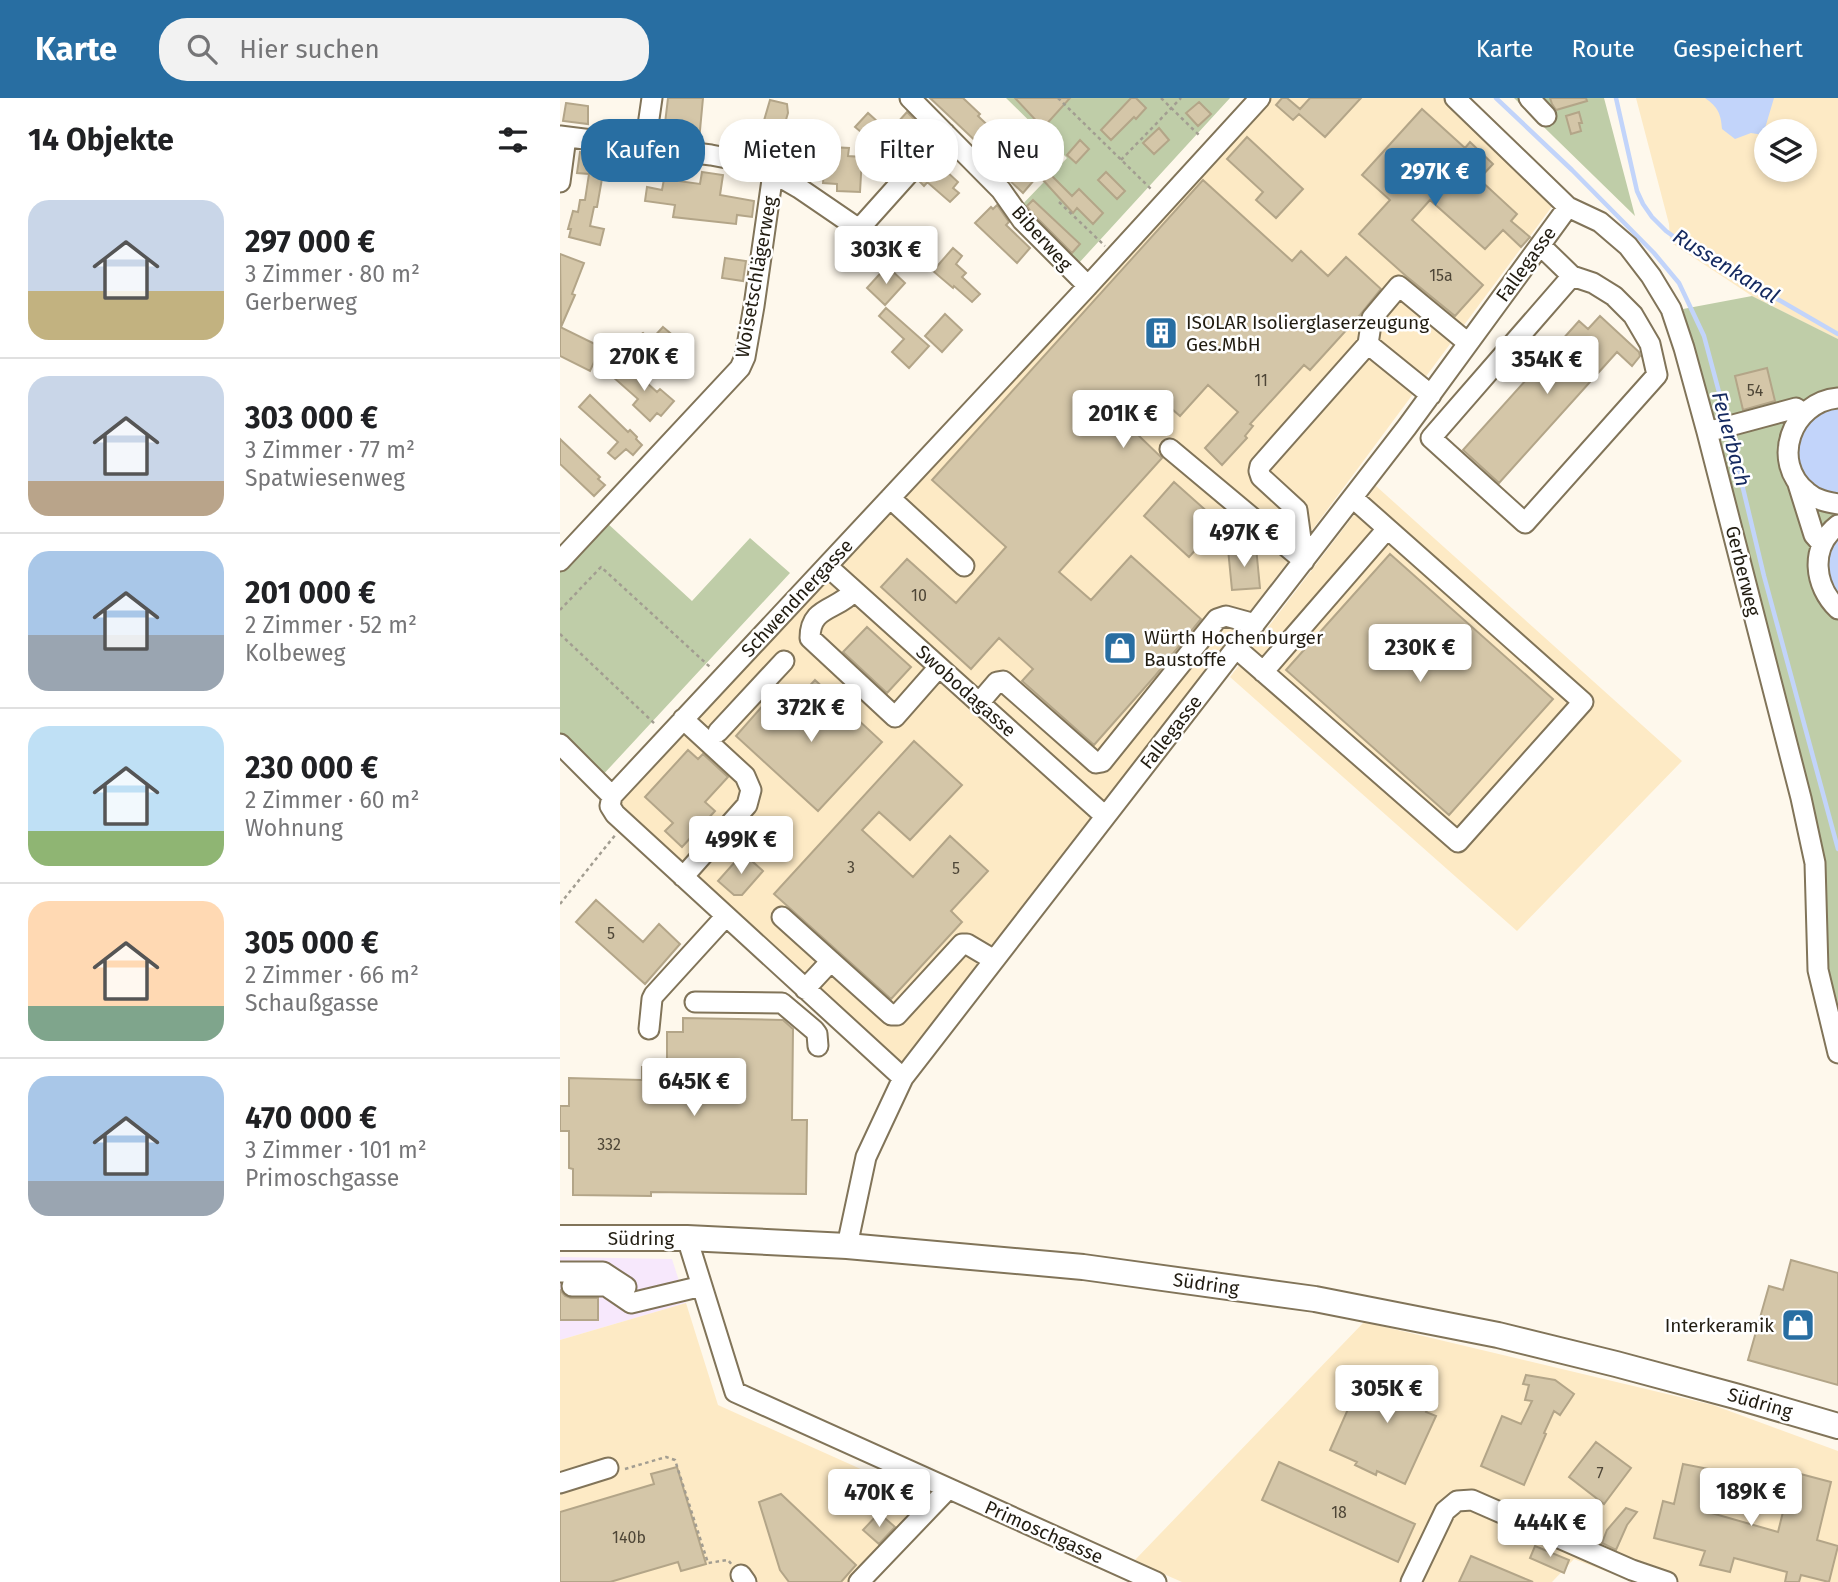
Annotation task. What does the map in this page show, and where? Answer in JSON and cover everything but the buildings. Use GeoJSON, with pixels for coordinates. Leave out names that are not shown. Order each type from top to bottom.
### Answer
{"type":"FeatureCollection","features":[{"type":"Feature","properties":{"kind":"main road","name":"Südring"},"geometry":{"type":"LineString","coordinates":[[560,1238],[687,1238],[847,1246],[1083,1266],[1315,1299],[1498,1335],[1616,1364],[1838,1426]]}},
{"type":"Feature","properties":{"kind":"street"},"geometry":{"type":"LineString","coordinates":[[649,119],[652,98]]}},
{"type":"Feature","properties":{"kind":"street","name":"Biberweg"},"geometry":{"type":"LineString","coordinates":[[910,98],[930,119]]}},
{"type":"Feature","properties":{"kind":"street","name":"Schwendnergasse"},"geometry":{"type":"LineString","coordinates":[[612,796],[1260,98]]}},
{"type":"Feature","properties":{"kind":"street","name":"Gerberweg"},"geometry":{"type":"LineString","coordinates":[[1455,98],[1568,207],[1600,222],[1628,246],[1651,275],[1671,309],[1720,428],[1815,863],[1818,970],[1838,1053]]}},
{"type":"Feature","properties":{"kind":"street"},"geometry":{"type":"LineString","coordinates":[[1529,98],[1546,116]]}},
{"type":"Feature","properties":{"kind":"street"},"geometry":{"type":"LineString","coordinates":[[560,182],[563,137],[581,139]]}},
{"type":"Feature","properties":{"kind":"street","name":"Biberweg"},"geometry":{"type":"LineString","coordinates":[[958,147],[1001,190],[1022,220],[1088,286]]}},
{"type":"Feature","properties":{"kind":"street","name":"Woisetschlägerweg"},"geometry":{"type":"LineString","coordinates":[[560,561],[740,368],[745,357],[754,306],[772,182]]}},
{"type":"Feature","properties":{"kind":"street"},"geometry":{"type":"LineString","coordinates":[[789,182],[859,229],[901,182]]}},
{"type":"Feature","properties":{"kind":"street","name":"Fallegasse"},"geometry":{"type":"LineString","coordinates":[[847,1246],[866,1157],[903,1078],[1353,498],[1568,207]]}},
{"type":"Feature","properties":{"kind":"street"},"geometry":{"type":"LineString","coordinates":[[1540,245],[1572,276],[1593,283],[1614,296],[1633,315],[1650,344],[1657,375],[1525,523],[1431,438],[1572,276]]}},
{"type":"Feature","properties":{"kind":"street"},"geometry":{"type":"LineString","coordinates":[[1304,561],[1297,510],[1261,477],[1260,466],[1367,344],[1372,318],[1399,286],[1468,344]]}},
{"type":"Feature","properties":{"kind":"street"},"geometry":{"type":"LineString","coordinates":[[1367,344],[1431,395]]}},
{"type":"Feature","properties":{"kind":"street"},"geometry":{"type":"LineString","coordinates":[[1822,544],[1814,535],[1789,463],[1788,445],[1793,428],[1803,413],[1817,403],[1838,398]]}},
{"type":"Feature","properties":{"kind":"street"},"geometry":{"type":"LineString","coordinates":[[1720,428],[1796,408],[1803,413]]}},
{"type":"Feature","properties":{"kind":"street"},"geometry":{"type":"LineString","coordinates":[[1170,449],[1304,561]]}},
{"type":"Feature","properties":{"kind":"street"},"geometry":{"type":"LineString","coordinates":[[1796,479],[1807,492],[1823,501],[1838,505]]}},
{"type":"Feature","properties":{"kind":"street"},"geometry":{"type":"LineString","coordinates":[[890,498],[964,566]]}},
{"type":"Feature","properties":{"kind":"street"},"geometry":{"type":"LineString","coordinates":[[1236,648],[1458,842],[1583,702],[1353,498]]}},
{"type":"Feature","properties":{"kind":"street"},"geometry":{"type":"LineString","coordinates":[[1838,525],[1822,544],[1817,561],[1818,579],[1825,595],[1838,609]]}},
{"type":"Feature","properties":{"kind":"street"},"geometry":{"type":"LineString","coordinates":[[1263,672],[1387,528]]}},
{"type":"Feature","properties":{"kind":"street","name":"Swobodagasse"},"geometry":{"type":"LineString","coordinates":[[827,566],[1105,816]]}},
{"type":"Feature","properties":{"kind":"street"},"geometry":{"type":"LineString","coordinates":[[854,591],[848,598],[818,614],[810,627],[810,638],[895,717],[939,667]]}},
{"type":"Feature","properties":{"kind":"street"},"geometry":{"type":"LineString","coordinates":[[979,703],[997,682],[1003,681],[1100,763],[1221,616],[1255,624]]}},
{"type":"Feature","properties":{"kind":"street"},"geometry":{"type":"LineString","coordinates":[[744,654],[769,677]]}},
{"type":"Feature","properties":{"kind":"street"},"geometry":{"type":"LineString","coordinates":[[718,732],[784,661]]}},
{"type":"Feature","properties":{"kind":"street"},"geometry":{"type":"LineString","coordinates":[[1162,687],[1189,709]]}},
{"type":"Feature","properties":{"kind":"street"},"geometry":{"type":"LineString","coordinates":[[683,719],[745,776],[751,790],[747,805],[683,877]]}},
{"type":"Feature","properties":{"kind":"street"},"geometry":{"type":"LineString","coordinates":[[560,744],[612,796],[610,806],[624,823],[903,1078]]}},
{"type":"Feature","properties":{"kind":"street"},"geometry":{"type":"LineString","coordinates":[[649,1029],[654,995],[726,916]]}},
{"type":"Feature","properties":{"kind":"street"},"geometry":{"type":"LineString","coordinates":[[782,917],[894,1016],[962,944],[967,944],[994,960]]}},
{"type":"Feature","properties":{"kind":"street"},"geometry":{"type":"LineString","coordinates":[[806,989],[831,961]]}},
{"type":"Feature","properties":{"kind":"street"},"geometry":{"type":"LineString","coordinates":[[695,1002],[782,1003],[814,1030],[818,1046]]}},
{"type":"Feature","properties":{"kind":"street","name":"Primoschgasse"},"geometry":{"type":"LineString","coordinates":[[687,1238],[735,1392],[1156,1582]]}},
{"type":"Feature","properties":{"kind":"street"},"geometry":{"type":"LineString","coordinates":[[566,1279],[603,1272],[645,1300],[702,1286]]}},
{"type":"Feature","properties":{"kind":"street"},"geometry":{"type":"LineString","coordinates":[[560,1483],[608,1468]]}},
{"type":"Feature","properties":{"kind":"street"},"geometry":{"type":"LineString","coordinates":[[859,1582],[948,1489]]}},
{"type":"Feature","properties":{"kind":"street"},"geometry":{"type":"LineString","coordinates":[[1411,1582],[1445,1511],[1457,1501],[1472,1500],[1632,1570],[1667,1582]]}},
{"type":"Feature","properties":{"kind":"path"},"geometry":{"type":"LineString","coordinates":[[1058,98],[1164,202]]}},
{"type":"Feature","properties":{"kind":"path"},"geometry":{"type":"LineString","coordinates":[[1161,98],[1213,150]]}},
{"type":"Feature","properties":{"kind":"path"},"geometry":{"type":"LineString","coordinates":[[1121,160],[1181,98]]}},
{"type":"Feature","properties":{"kind":"path"},"geometry":{"type":"LineString","coordinates":[[1059,202],[1115,256]]}},
{"type":"Feature","properties":{"kind":"path"},"geometry":{"type":"LineString","coordinates":[[560,610],[600,567],[722,678]]}},
{"type":"Feature","properties":{"kind":"path"},"geometry":{"type":"LineString","coordinates":[[560,634],[668,736]]}},
{"type":"Feature","properties":{"kind":"path"},"geometry":{"type":"LineString","coordinates":[[560,904],[624,823]]}},
{"type":"Feature","properties":{"kind":"path"},"geometry":{"type":"LineString","coordinates":[[608,1468],[620,1470],[666,1457],[675,1460],[708,1563],[728,1560],[743,1578]]}},
{"type":"Feature","properties":{"kind":"shaded area"},"geometry":{"type":"Polygon","coordinates":[[[1271,98],[1443,98],[1553,205],[1310,533],[903,1063],[619,805],[1271,98]]]}},
{"type":"Feature","properties":{"kind":"shaded area"},"geometry":{"type":"Polygon","coordinates":[[[1636,98],[1838,98],[1838,339],[1752,296],[1670,242],[1669,224],[1636,98]]]}},
{"type":"Feature","properties":{"kind":"shaded area"},"geometry":{"type":"Polygon","coordinates":[[[1376,486],[1682,761],[1517,931],[1230,677],[1376,486]]]}},
{"type":"Feature","properties":{"kind":"shaded area"},"geometry":{"type":"Polygon","coordinates":[[[560,1257],[672,1259],[686,1303],[560,1340],[560,1257]]]}},
{"type":"Feature","properties":{"kind":"shaded area"},"geometry":{"type":"Polygon","coordinates":[[[686,1303],[718,1405],[941,1505],[866,1582],[560,1582],[560,1340],[686,1303]]]}},
{"type":"Feature","properties":{"kind":"shaded area"},"geometry":{"type":"Polygon","coordinates":[[[1364,1322],[1713,1405],[1838,1451],[1838,1582],[1634,1582],[1574,1559],[1552,1582],[1182,1582],[1134,1561],[1364,1322]]]}},
{"type":"Feature","properties":{"kind":"green space"},"geometry":{"type":"Polygon","coordinates":[[[1006,98],[1230,98],[1078,264],[1018,209],[1044,182],[1064,182],[1064,161],[1067,158],[1064,155],[1064,119],[1027,119],[1006,98]]]}},
{"type":"Feature","properties":{"kind":"green space"},"geometry":{"type":"Polygon","coordinates":[[[1514,98],[1604,98],[1635,216],[1514,98]]]}},
{"type":"Feature","properties":{"kind":"green space"},"geometry":{"type":"Polygon","coordinates":[[[1752,296],[1838,339],[1838,1024],[1824,967],[1825,860],[1683,309],[1752,296]]]}},
{"type":"Feature","properties":{"kind":"green space"},"geometry":{"type":"Polygon","coordinates":[[[606,522],[692,601],[750,538],[790,573],[600,778],[560,739],[560,571],[606,522]]]}},
{"type":"Feature","properties":{"kind":"water"},"geometry":{"type":"Polygon","coordinates":[[[1705,98],[1774,98],[1768,119],[1754,119],[1754,134],[1735,139],[1722,129],[1718,111],[1705,98]]]}},
{"type":"Feature","properties":{"kind":"water"},"geometry":{"type":"Polygon","coordinates":[[[1838,400],[1838,501],[1808,489],[1791,441],[1797,424],[1838,400]]]}},
{"type":"Feature","properties":{"kind":"water"},"geometry":{"type":"Polygon","coordinates":[[[1838,531],[1838,608],[1822,552],[1838,531]]]}},
{"type":"Feature","properties":{"kind":"waterway","name":"Feuerbach"},"geometry":{"type":"LineString","coordinates":[[1496,98],[1572,170],[1654,253],[1679,283],[1704,336],[1727,422]]}},
{"type":"Feature","properties":{"kind":"waterway","name":"Russenkanal"},"geometry":{"type":"LineString","coordinates":[[1616,98],[1637,191],[1652,217],[1694,251],[1838,334]]}},
{"type":"Feature","properties":{"kind":"waterway","name":"Feuerbach"},"geometry":{"type":"LineString","coordinates":[[1729,430],[1764,576],[1838,849]]}},
{"type":"Feature","properties":{"kind":"place","name":"ISOLAR Isolierglaserzeugung Ges.MbH"},"geometry":{"type":"Point","coordinates":[1161,333]}},
{"type":"Feature","properties":{"kind":"place","name":"Würth Hochenburger Baustoffe"},"geometry":{"type":"Point","coordinates":[1120,648]}},
{"type":"Feature","properties":{"kind":"place","name":"Interkeramik"},"geometry":{"type":"Point","coordinates":[1798,1325]}}]}
